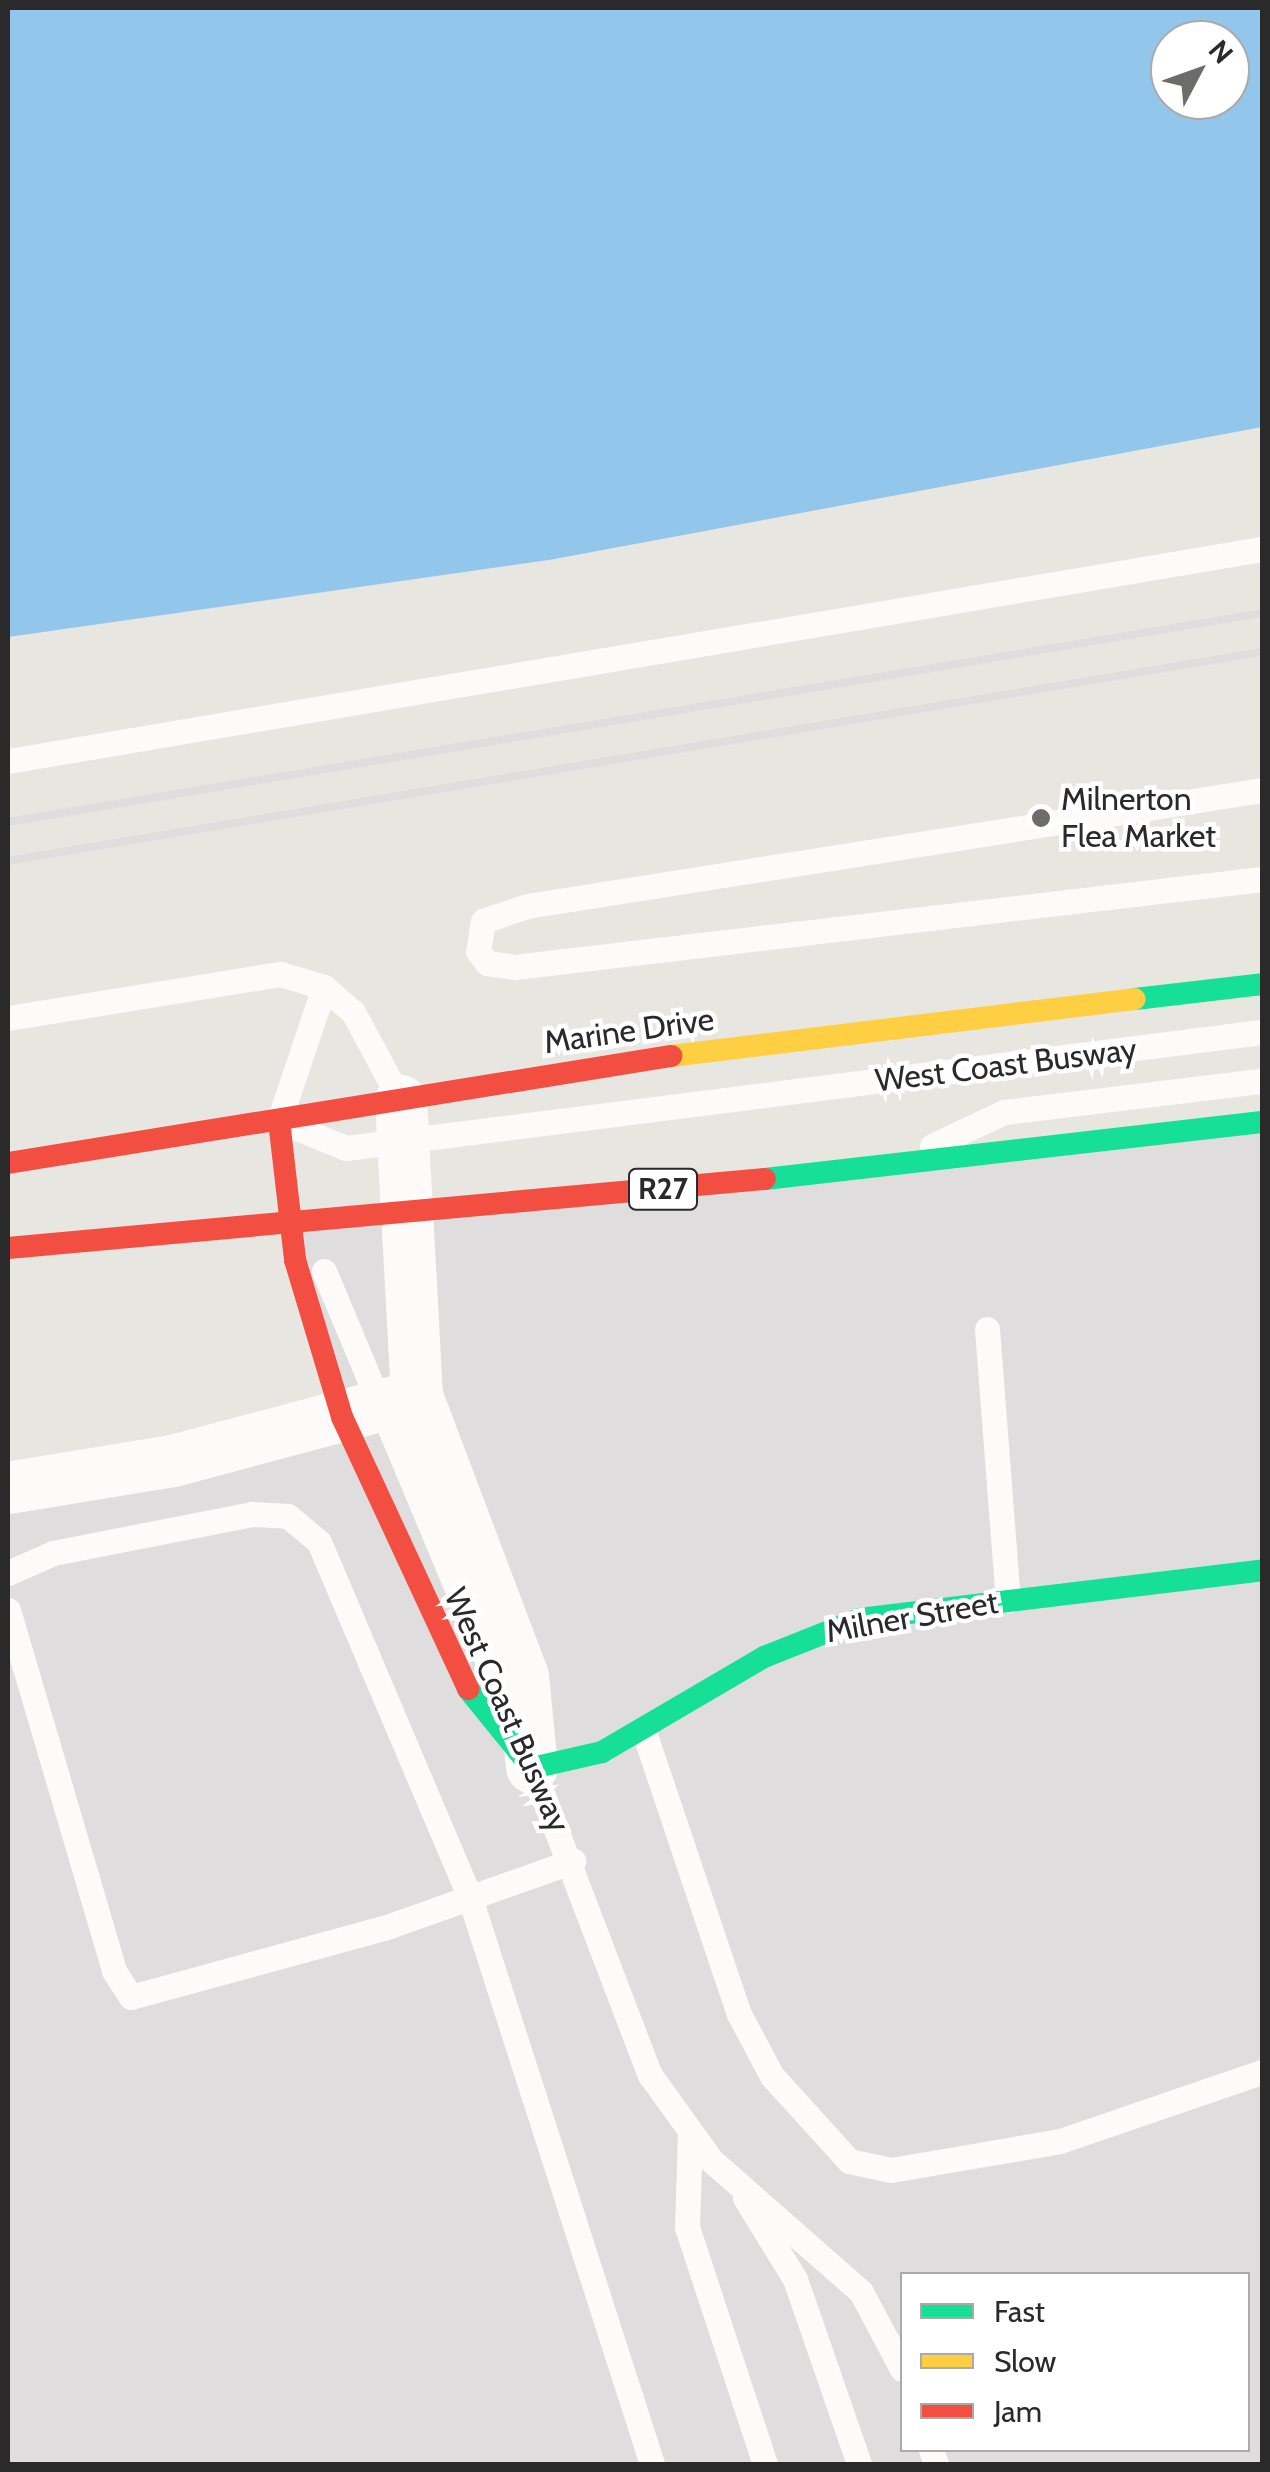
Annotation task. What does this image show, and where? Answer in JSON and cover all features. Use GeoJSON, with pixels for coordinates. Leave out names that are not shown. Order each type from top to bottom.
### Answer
{"type":"FeatureCollection","features":[{"type":"Feature","properties":{"kind":"main road","name":"Marine Drive"},"geometry":{"type":"LineString","coordinates":[[8,1163],[279,1120],[402,1122],[676,1055],[1262,984]]}},
{"type":"Feature","properties":{"kind":"main road"},"geometry":{"type":"LineString","coordinates":[[279,1120],[292,1224]]}},
{"type":"Feature","properties":{"kind":"main road","name":"R27"},"geometry":{"type":"LineString","coordinates":[[8,1248],[408,1215],[917,1155],[1262,1122]]}},
{"type":"Feature","properties":{"kind":"main road"},"geometry":{"type":"LineString","coordinates":[[378,1407],[474,1703],[532,1768]]}},
{"type":"Feature","properties":{"kind":"main road","name":"Milner Street"},"geometry":{"type":"LineString","coordinates":[[532,1768],[644,1732],[812,1633],[1008,1600],[1262,1570]]}},
{"type":"Feature","properties":{"kind":"street"},"geometry":{"type":"LineString","coordinates":[[402,1122],[408,1215],[378,1407],[523,1676],[532,1768]]}},
{"type":"Feature","properties":{"kind":"street"},"geometry":{"type":"LineString","coordinates":[[8,1488],[173,1461],[378,1407]]}},
{"type":"Feature","properties":{"kind":"lane"},"geometry":{"type":"LineString","coordinates":[[8,761],[1262,549]]}},
{"type":"Feature","properties":{"kind":"lane"},"geometry":{"type":"LineString","coordinates":[[1262,790],[527,906],[483,920],[478,951],[487,963],[514,967],[1262,879]]}},
{"type":"Feature","properties":{"kind":"lane"},"geometry":{"type":"LineString","coordinates":[[8,1018],[257,973],[324,988],[368,1031],[402,1122]]}},
{"type":"Feature","properties":{"kind":"lane"},"geometry":{"type":"LineString","coordinates":[[279,1120],[324,988]]}},
{"type":"Feature","properties":{"kind":"lane","name":"West Coast Busway"},"geometry":{"type":"LineString","coordinates":[[279,1120],[346,1148],[402,1122],[1262,1032]]}},
{"type":"Feature","properties":{"kind":"lane","name":"West Coast Busway"},"geometry":{"type":"LineString","coordinates":[[917,1155],[1004,1112],[1262,1081]]}},
{"type":"Feature","properties":{"kind":"lane"},"geometry":{"type":"LineString","coordinates":[[292,1224],[316,1254],[378,1407]]}},
{"type":"Feature","properties":{"kind":"lane"},"geometry":{"type":"LineString","coordinates":[[987,1329],[1008,1600]]}},
{"type":"Feature","properties":{"kind":"lane"},"geometry":{"type":"LineString","coordinates":[[8,1573],[54,1552],[252,1514],[304,1526],[347,1596],[470,1898],[652,2464]]}},
{"type":"Feature","properties":{"kind":"lane"},"geometry":{"type":"LineString","coordinates":[[8,1610],[114,1971],[131,1996],[470,1898],[574,1861]]}},
{"type":"Feature","properties":{"kind":"lane"},"geometry":{"type":"LineString","coordinates":[[644,1732],[739,2014],[772,2076],[849,2161],[891,2170],[1060,2141],[1262,2072]]}},
{"type":"Feature","properties":{"kind":"lane","name":"West Coast Busway"},"geometry":{"type":"LineString","coordinates":[[532,1768],[574,1861],[650,2075],[690,2133],[737,2185],[860,2292],[900,2364]]}},
{"type":"Feature","properties":{"kind":"lane"},"geometry":{"type":"LineString","coordinates":[[690,2133],[687,2227],[765,2464]]}},
{"type":"Feature","properties":{"kind":"lane","name":"West Coast Busway"},"geometry":{"type":"LineString","coordinates":[[737,2185],[794,2280],[859,2464]]}},
{"type":"Feature","properties":{"kind":"shaded area"},"geometry":{"type":"Polygon","coordinates":[[[1262,1122],[1262,2464],[8,2464],[8,1489],[342,1417],[291,1224],[1262,1122]]]}},
{"type":"Feature","properties":{"kind":"water"},"geometry":{"type":"Polygon","coordinates":[[[8,8],[1262,8],[1262,427],[549,560],[8,637],[8,8]]]}},
{"type":"Feature","properties":{"kind":"railway"},"geometry":{"type":"LineString","coordinates":[[8,822],[1262,613]]}},
{"type":"Feature","properties":{"kind":"railway"},"geometry":{"type":"LineString","coordinates":[[8,861],[1262,652]]}},
{"type":"Feature","properties":{"kind":"traffic: fast"},"geometry":{"type":"LineString","coordinates":[[1135,999],[1262,984]]}},
{"type":"Feature","properties":{"kind":"traffic: fast"},"geometry":{"type":"LineString","coordinates":[[765,1179],[1262,1122]]}},
{"type":"Feature","properties":{"kind":"traffic: fast"},"geometry":{"type":"LineString","coordinates":[[468,1689],[532,1768],[602,1752],[764,1657],[860,1619],[1262,1570]]}},
{"type":"Feature","properties":{"kind":"traffic: slow"},"geometry":{"type":"LineString","coordinates":[[671,1056],[1135,999]]}},
{"type":"Feature","properties":{"kind":"traffic: jam"},"geometry":{"type":"LineString","coordinates":[[8,1163],[671,1056]]}},
{"type":"Feature","properties":{"kind":"traffic: jam"},"geometry":{"type":"LineString","coordinates":[[279,1121],[295,1260],[342,1417],[468,1689]]}},
{"type":"Feature","properties":{"kind":"traffic: jam"},"geometry":{"type":"LineString","coordinates":[[8,1248],[765,1179]]}},
{"type":"Feature","properties":{"kind":"place","name":"Milnerton Flea Market"},"geometry":{"type":"Point","coordinates":[1041,818]}}]}
